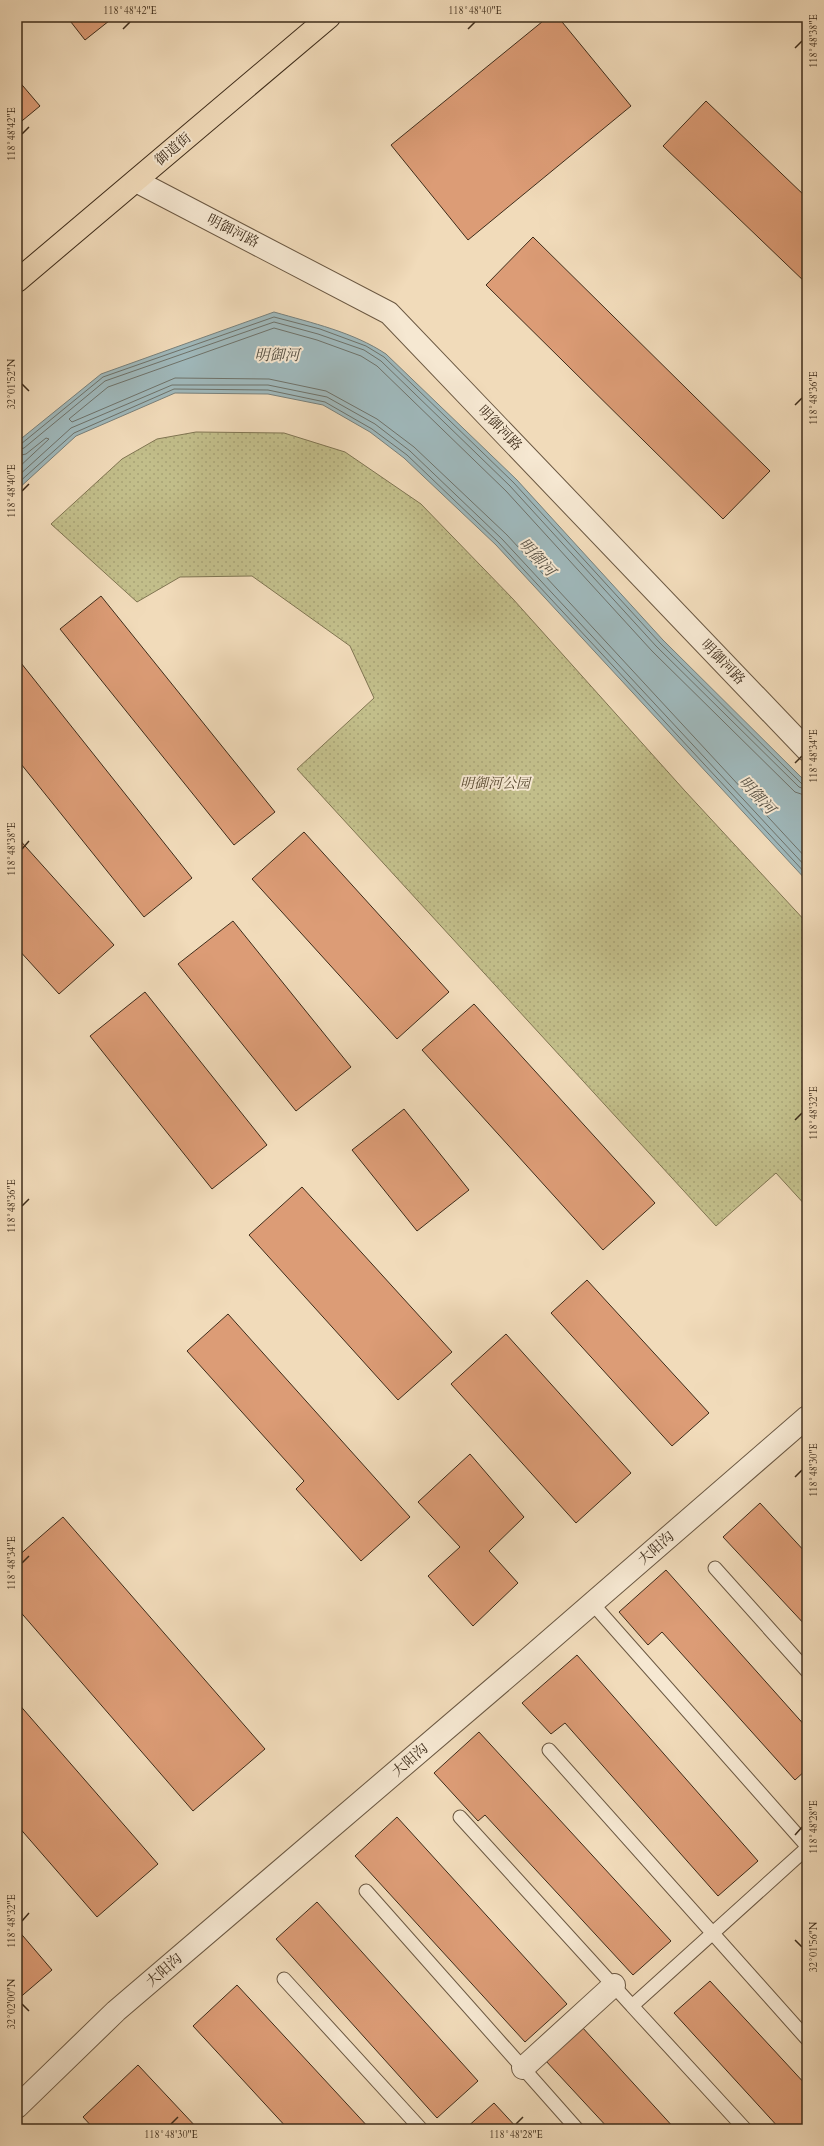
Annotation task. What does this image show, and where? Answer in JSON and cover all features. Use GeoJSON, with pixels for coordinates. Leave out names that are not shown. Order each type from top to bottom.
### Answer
{"type":"FeatureCollection","features":[{"type":"Feature","properties":{"kind":"main road","name":"御道街"},"geometry":{"type":"LineString","coordinates":[[17,281],[329,17]]}},
{"type":"Feature","properties":{"kind":"street","name":"明御河路"},"geometry":{"type":"LineString","coordinates":[[136,181],[389,312],[807,750]]}},
{"type":"Feature","properties":{"kind":"street","name":"大阳沟"},"geometry":{"type":"LineString","coordinates":[[17,2107],[116,2011],[807,1417]]}},
{"type":"Feature","properties":{"kind":"street"},"geometry":{"type":"LineString","coordinates":[[522,2068],[614,1986]]}},
{"type":"Feature","properties":{"kind":"lane"},"geometry":{"type":"LineString","coordinates":[[715,1568],[807,1671]]}},
{"type":"Feature","properties":{"kind":"lane"},"geometry":{"type":"LineString","coordinates":[[592,1603],[807,1847],[632,2006]]}},
{"type":"Feature","properties":{"kind":"lane"},"geometry":{"type":"LineString","coordinates":[[550,1750],[712,1934],[807,2039]]}},
{"type":"Feature","properties":{"kind":"lane"},"geometry":{"type":"LineString","coordinates":[[460,1817],[745,2129]]}},
{"type":"Feature","properties":{"kind":"lane"},"geometry":{"type":"LineString","coordinates":[[366,1892],[577,2129]]}},
{"type":"Feature","properties":{"kind":"lane"},"geometry":{"type":"LineString","coordinates":[[284,1979],[421,2129]]}},
{"type":"Feature","properties":{"kind":"green space","name":"明御河公园"},"geometry":{"type":"Polygon","coordinates":[[[196,432],[284,433],[345,452],[421,504],[513,599],[685,791],[807,923],[807,1207],[776,1173],[716,1226],[297,769],[374,698],[350,646],[252,576],[180,577],[137,602],[51,524],[122,459],[157,439],[196,432]]]}},
{"type":"Feature","properties":{"kind":"water","name":"明御河"},"geometry":{"type":"Polygon","coordinates":[[[274,312],[346,334],[373,346],[386,354],[517,480],[663,640],[807,783],[807,881],[496,545],[404,458],[370,432],[323,405],[268,394],[175,393],[76,436],[17,490],[17,442],[101,374],[274,312]]]}},
{"type":"Feature","properties":{"kind":"building"},"geometry":{"type":"Polygon","coordinates":[[[67,17],[114,17],[85,40],[67,17]]]}},
{"type":"Feature","properties":{"kind":"building"},"geometry":{"type":"Polygon","coordinates":[[[548,17],[558,17],[631,106],[468,240],[391,145],[548,17]]]}},
{"type":"Feature","properties":{"kind":"building"},"geometry":{"type":"Polygon","coordinates":[[[17,79],[40,106],[17,125],[17,79]]]}},
{"type":"Feature","properties":{"kind":"building"},"geometry":{"type":"Polygon","coordinates":[[[706,101],[807,198],[807,284],[663,146],[706,101]]]}},
{"type":"Feature","properties":{"kind":"building"},"geometry":{"type":"Polygon","coordinates":[[[533,237],[770,471],[723,519],[486,285],[533,237]]]}},
{"type":"Feature","properties":{"kind":"building"},"geometry":{"type":"Polygon","coordinates":[[[101,596],[275,812],[234,845],[60,629],[101,596]]]}},
{"type":"Feature","properties":{"kind":"building"},"geometry":{"type":"Polygon","coordinates":[[[21,663],[192,878],[144,917],[17,759],[17,666],[21,663]]]}},
{"type":"Feature","properties":{"kind":"building"},"geometry":{"type":"Polygon","coordinates":[[[304,832],[449,992],[397,1039],[252,879],[304,832]]]}},
{"type":"Feature","properties":{"kind":"building"},"geometry":{"type":"Polygon","coordinates":[[[17,837],[114,945],[59,994],[17,948],[17,837]]]}},
{"type":"Feature","properties":{"kind":"building"},"geometry":{"type":"Polygon","coordinates":[[[233,921],[351,1067],[296,1111],[178,964],[233,921]]]}},
{"type":"Feature","properties":{"kind":"building"},"geometry":{"type":"Polygon","coordinates":[[[145,992],[267,1145],[212,1189],[90,1036],[145,992]]]}},
{"type":"Feature","properties":{"kind":"building"},"geometry":{"type":"Polygon","coordinates":[[[474,1004],[655,1203],[603,1250],[422,1050],[474,1004]]]}},
{"type":"Feature","properties":{"kind":"building"},"geometry":{"type":"Polygon","coordinates":[[[404,1109],[469,1190],[417,1231],[352,1150],[404,1109]]]}},
{"type":"Feature","properties":{"kind":"building"},"geometry":{"type":"Polygon","coordinates":[[[302,1187],[452,1352],[398,1400],[249,1235],[302,1187]]]}},
{"type":"Feature","properties":{"kind":"building"},"geometry":{"type":"Polygon","coordinates":[[[587,1280],[709,1413],[672,1446],[551,1313],[587,1280]]]}},
{"type":"Feature","properties":{"kind":"building"},"geometry":{"type":"Polygon","coordinates":[[[228,1314],[410,1517],[361,1561],[296,1489],[304,1481],[187,1351],[228,1314]]]}},
{"type":"Feature","properties":{"kind":"building"},"geometry":{"type":"Polygon","coordinates":[[[506,1334],[631,1473],[576,1523],[451,1384],[506,1334]]]}},
{"type":"Feature","properties":{"kind":"building"},"geometry":{"type":"Polygon","coordinates":[[[470,1454],[524,1517],[489,1551],[518,1583],[473,1626],[428,1576],[460,1547],[418,1502],[470,1454]]]}},
{"type":"Feature","properties":{"kind":"building"},"geometry":{"type":"Polygon","coordinates":[[[760,1503],[807,1554],[807,1627],[723,1537],[760,1503]]]}},
{"type":"Feature","properties":{"kind":"building"},"geometry":{"type":"Polygon","coordinates":[[[63,1517],[265,1749],[193,1811],[17,1608],[17,1557],[63,1517]]]}},
{"type":"Feature","properties":{"kind":"building"},"geometry":{"type":"Polygon","coordinates":[[[666,1570],[807,1728],[807,1769],[795,1780],[662,1632],[648,1645],[619,1612],[666,1570]]]}},
{"type":"Feature","properties":{"kind":"building"},"geometry":{"type":"Polygon","coordinates":[[[577,1655],[758,1861],[718,1896],[565,1723],[551,1734],[522,1703],[577,1655]]]}},
{"type":"Feature","properties":{"kind":"building"},"geometry":{"type":"Polygon","coordinates":[[[17,1702],[158,1864],[97,1917],[17,1825],[17,1702]]]}},
{"type":"Feature","properties":{"kind":"building"},"geometry":{"type":"Polygon","coordinates":[[[479,1732],[671,1941],[633,1975],[485,1815],[478,1821],[434,1773],[479,1732]]]}},
{"type":"Feature","properties":{"kind":"building"},"geometry":{"type":"Polygon","coordinates":[[[397,1817],[567,2004],[525,2042],[355,1856],[397,1817]]]}},
{"type":"Feature","properties":{"kind":"building"},"geometry":{"type":"Polygon","coordinates":[[[317,1902],[478,2081],[437,2118],[276,1939],[317,1902]]]}},
{"type":"Feature","properties":{"kind":"building"},"geometry":{"type":"Polygon","coordinates":[[[17,1929],[52,1970],[17,2000],[17,1929]]]}},
{"type":"Feature","properties":{"kind":"building"},"geometry":{"type":"Polygon","coordinates":[[[710,1981],[807,2086],[807,2129],[780,2129],[674,2013],[710,1981]]]}},
{"type":"Feature","properties":{"kind":"building"},"geometry":{"type":"Polygon","coordinates":[[[237,1985],[370,2129],[288,2129],[193,2026],[237,1985]]]}},
{"type":"Feature","properties":{"kind":"building"},"geometry":{"type":"Polygon","coordinates":[[[582,2027],[675,2129],[609,2129],[545,2060],[582,2027]]]}},
{"type":"Feature","properties":{"kind":"building"},"geometry":{"type":"Polygon","coordinates":[[[138,2065],[198,2129],[94,2129],[83,2117],[138,2065]]]}},
{"type":"Feature","properties":{"kind":"building"},"geometry":{"type":"Polygon","coordinates":[[[494,2103],[518,2129],[465,2129],[494,2103]]]}}]}
